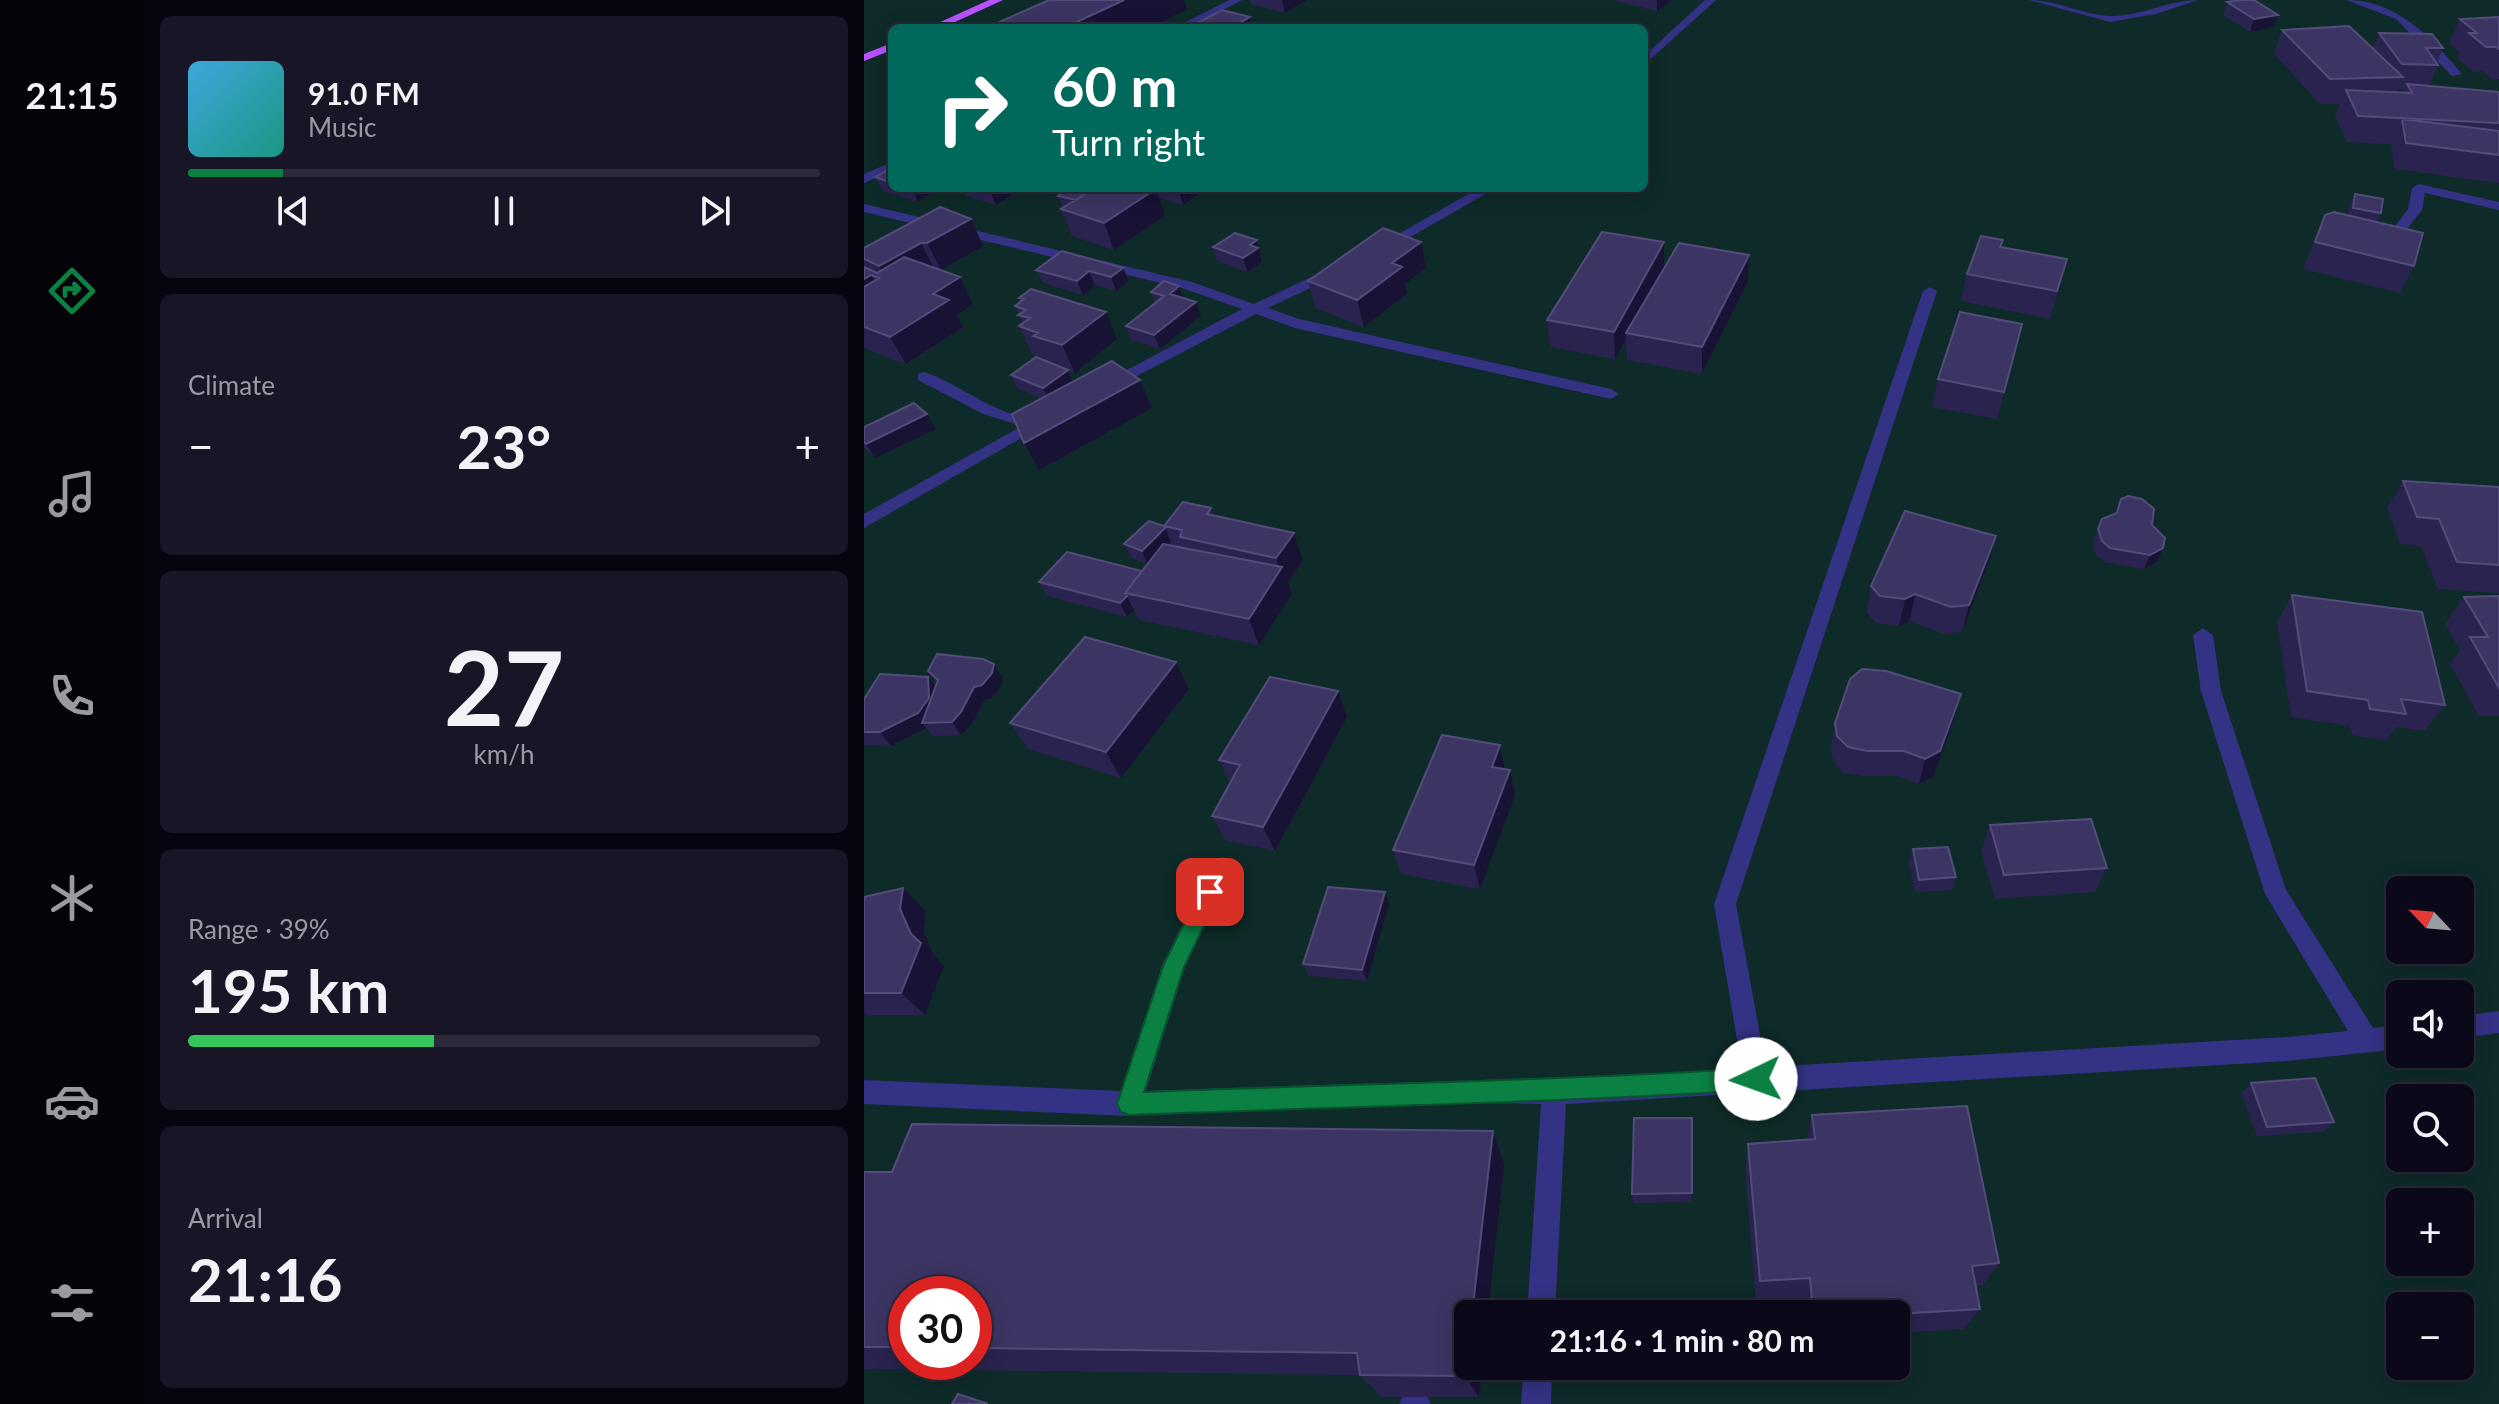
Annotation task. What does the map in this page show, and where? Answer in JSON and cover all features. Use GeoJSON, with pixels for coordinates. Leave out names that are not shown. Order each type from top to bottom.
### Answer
{"type":"FeatureCollection","features":[{"type":"Feature","properties":{"kind":"main road"},"geometry":{"type":"LineString","coordinates":[[942,24],[998,0]]}},
{"type":"Feature","properties":{"kind":"main road"},"geometry":{"type":"LineString","coordinates":[[864,58],[888,48]]}},
{"type":"Feature","properties":{"kind":"street"},"geometry":{"type":"LineString","coordinates":[[1188,24],[1237,0]]}},
{"type":"Feature","properties":{"kind":"street"},"geometry":{"type":"LineString","coordinates":[[1648,58],[1711,0]]}},
{"type":"Feature","properties":{"kind":"street"},"geometry":{"type":"LineString","coordinates":[[2034,0],[2110,19],[2152,12],[2193,0]]}},
{"type":"Feature","properties":{"kind":"street"},"geometry":{"type":"LineString","coordinates":[[2351,0],[2400,17],[2456,74]]}},
{"type":"Feature","properties":{"kind":"street"},"geometry":{"type":"LineString","coordinates":[[864,179],[888,168]]}},
{"type":"Feature","properties":{"kind":"street"},"geometry":{"type":"LineString","coordinates":[[2403,225],[2415,210],[2419,188],[2499,206]]}},
{"type":"Feature","properties":{"kind":"street"},"geometry":{"type":"LineString","coordinates":[[1368,255],[1482,192]]}},
{"type":"Feature","properties":{"kind":"street"},"geometry":{"type":"LineString","coordinates":[[864,208],[1187,285],[1295,323],[1611,394]]}},
{"type":"Feature","properties":{"kind":"street"},"geometry":{"type":"LineString","coordinates":[[1097,392],[1340,268]]}},
{"type":"Feature","properties":{"kind":"street"},"geometry":{"type":"LineString","coordinates":[[1756,1079],[1725,904],[1930,291]]}},
{"type":"Feature","properties":{"kind":"street"},"geometry":{"type":"LineString","coordinates":[[924,377],[989,410],[1036,425]]}},
{"type":"Feature","properties":{"kind":"street"},"geometry":{"type":"LineString","coordinates":[[864,522],[1057,414]]}},
{"type":"Feature","properties":{"kind":"street"},"geometry":{"type":"LineString","coordinates":[[2203,635],[2211,691],[2276,894],[2368,1042]]}},
{"type":"Feature","properties":{"kind":"street"},"geometry":{"type":"LineString","coordinates":[[1129,1104],[1174,966],[1222,867]]}},
{"type":"Feature","properties":{"kind":"street"},"geometry":{"type":"LineString","coordinates":[[2474,1025],[2499,1022]]}},
{"type":"Feature","properties":{"kind":"street"},"geometry":{"type":"LineString","coordinates":[[864,1092],[1129,1104],[1460,1091],[1554,1092],[2117,1060],[2386,1039]]}},
{"type":"Feature","properties":{"kind":"street"},"geometry":{"type":"LineString","coordinates":[[1542,1300],[1554,1092]]}},
{"type":"Feature","properties":{"kind":"street"},"geometry":{"type":"LineString","coordinates":[[1536,1404],[1537,1380]]}},
{"type":"Feature","properties":{"kind":"green space"},"geometry":{"type":"Polygon","coordinates":[[[864,0],[2499,0],[2499,1404],[864,1404],[864,0]]]}},
{"type":"Feature","properties":{"kind":"building"},"geometry":{"type":"Polygon","coordinates":[[[1049,0],[1124,0],[1073,24],[995,24],[1049,0]]]}},
{"type":"Feature","properties":{"kind":"building"},"geometry":{"type":"Polygon","coordinates":[[[2254,0],[2278,15],[2254,19],[2227,2],[2254,0]]]}},
{"type":"Feature","properties":{"kind":"building"},"geometry":{"type":"Polygon","coordinates":[[[1222,10],[1250,17],[1237,24],[1196,24],[1222,10]]]}},
{"type":"Feature","properties":{"kind":"building"},"geometry":{"type":"Polygon","coordinates":[[[2499,17],[2499,49],[2486,47],[2469,33],[2477,33],[2460,19],[2499,17]]]}},
{"type":"Feature","properties":{"kind":"building"},"geometry":{"type":"Polygon","coordinates":[[[2349,26],[2403,77],[2330,79],[2282,30],[2349,26]]]}},
{"type":"Feature","properties":{"kind":"building"},"geometry":{"type":"Polygon","coordinates":[[[2379,33],[2432,34],[2443,48],[2426,48],[2438,65],[2402,64],[2379,33]]]}},
{"type":"Feature","properties":{"kind":"building"},"geometry":{"type":"Polygon","coordinates":[[[2407,84],[2499,92],[2499,123],[2358,116],[2346,90],[2412,93],[2407,84]]]}},
{"type":"Feature","properties":{"kind":"building"},"geometry":{"type":"Polygon","coordinates":[[[2402,119],[2499,131],[2499,155],[2406,143],[2402,119]]]}},
{"type":"Feature","properties":{"kind":"building"},"geometry":{"type":"Polygon","coordinates":[[[888,170],[888,182],[875,177],[888,170]]]}},
{"type":"Feature","properties":{"kind":"building"},"geometry":{"type":"Polygon","coordinates":[[[1064,192],[1089,192],[1076,200],[1058,196],[1064,192]]]}},
{"type":"Feature","properties":{"kind":"building"},"geometry":{"type":"Polygon","coordinates":[[[1089,192],[1151,192],[1104,223],[1061,209],[1089,192]]]}},
{"type":"Feature","properties":{"kind":"building"},"geometry":{"type":"Polygon","coordinates":[[[2355,194],[2383,199],[2381,213],[2353,208],[2355,194]]]}},
{"type":"Feature","properties":{"kind":"building"},"geometry":{"type":"Polygon","coordinates":[[[940,207],[971,219],[879,266],[864,259],[864,248],[940,207]]]}},
{"type":"Feature","properties":{"kind":"building"},"geometry":{"type":"Polygon","coordinates":[[[2334,212],[2423,233],[2414,266],[2315,242],[2325,215],[2334,212]]]}},
{"type":"Feature","properties":{"kind":"building"},"geometry":{"type":"Polygon","coordinates":[[[1383,228],[1421,242],[1392,263],[1402,267],[1357,300],[1308,281],[1383,228]]]}},
{"type":"Feature","properties":{"kind":"building"},"geometry":{"type":"Polygon","coordinates":[[[1602,232],[1664,242],[1614,332],[1547,320],[1602,232]]]}},
{"type":"Feature","properties":{"kind":"building"},"geometry":{"type":"Polygon","coordinates":[[[1235,233],[1257,240],[1250,245],[1258,248],[1243,258],[1213,247],[1235,233]]]}},
{"type":"Feature","properties":{"kind":"building"},"geometry":{"type":"Polygon","coordinates":[[[1981,236],[2003,240],[2000,247],[2067,259],[2057,291],[1967,274],[1981,236]]]}},
{"type":"Feature","properties":{"kind":"building"},"geometry":{"type":"Polygon","coordinates":[[[1679,243],[1749,255],[1702,347],[1626,333],[1679,243]]]}},
{"type":"Feature","properties":{"kind":"building"},"geometry":{"type":"Polygon","coordinates":[[[1062,251],[1123,268],[1111,277],[1089,271],[1077,281],[1036,270],[1062,251]]]}},
{"type":"Feature","properties":{"kind":"building"},"geometry":{"type":"Polygon","coordinates":[[[904,257],[960,277],[933,294],[949,300],[890,337],[864,327],[864,287],[879,278],[871,275],[864,279],[864,267],[877,273],[904,257]]]}},
{"type":"Feature","properties":{"kind":"building"},"geometry":{"type":"Polygon","coordinates":[[[1164,281],[1179,286],[1170,294],[1196,302],[1154,335],[1126,326],[1164,296],[1151,292],[1164,281]]]}},
{"type":"Feature","properties":{"kind":"building"},"geometry":{"type":"Polygon","coordinates":[[[1031,289],[1106,312],[1062,345],[1033,336],[1038,333],[1019,326],[1030,318],[1018,315],[1026,310],[1015,306],[1024,299],[1019,298],[1031,289]]]}},
{"type":"Feature","properties":{"kind":"building"},"geometry":{"type":"Polygon","coordinates":[[[1960,312],[2022,324],[2004,392],[1938,379],[1960,312]]]}},
{"type":"Feature","properties":{"kind":"building"},"geometry":{"type":"Polygon","coordinates":[[[1036,357],[1068,370],[1043,388],[1011,375],[1036,357]]]}},
{"type":"Feature","properties":{"kind":"building"},"geometry":{"type":"Polygon","coordinates":[[[1112,361],[1140,380],[1024,443],[1012,414],[1112,361]]]}},
{"type":"Feature","properties":{"kind":"building"},"geometry":{"type":"Polygon","coordinates":[[[914,403],[927,414],[866,444],[864,442],[864,427],[914,403]]]}},
{"type":"Feature","properties":{"kind":"building"},"geometry":{"type":"Polygon","coordinates":[[[2403,481],[2499,487],[2499,565],[2457,562],[2439,519],[2417,517],[2403,481]]]}},
{"type":"Feature","properties":{"kind":"building"},"geometry":{"type":"Polygon","coordinates":[[[2128,496],[2142,499],[2154,509],[2152,525],[2165,538],[2163,548],[2150,555],[2110,548],[2102,541],[2098,529],[2102,519],[2117,513],[2121,499],[2128,496]]]}},
{"type":"Feature","properties":{"kind":"building"},"geometry":{"type":"Polygon","coordinates":[[[1183,502],[1211,508],[1207,514],[1294,533],[1276,558],[1180,537],[1182,530],[1164,526],[1183,502]]]}},
{"type":"Feature","properties":{"kind":"building"},"geometry":{"type":"Polygon","coordinates":[[[1905,511],[1996,536],[1969,605],[1951,607],[1915,594],[1905,599],[1880,596],[1871,586],[1905,511]]]}},
{"type":"Feature","properties":{"kind":"building"},"geometry":{"type":"Polygon","coordinates":[[[1149,521],[1165,528],[1142,551],[1124,544],[1149,521]]]}},
{"type":"Feature","properties":{"kind":"building"},"geometry":{"type":"Polygon","coordinates":[[[1163,544],[1282,567],[1249,619],[1125,593],[1163,544]]]}},
{"type":"Feature","properties":{"kind":"building"},"geometry":{"type":"Polygon","coordinates":[[[1067,552],[1142,571],[1120,603],[1039,582],[1067,552]]]}},
{"type":"Feature","properties":{"kind":"building"},"geometry":{"type":"Polygon","coordinates":[[[2292,595],[2422,612],[2445,705],[2401,699],[2406,714],[2370,709],[2368,700],[2307,691],[2292,595]]]}},
{"type":"Feature","properties":{"kind":"building"},"geometry":{"type":"Polygon","coordinates":[[[2499,596],[2499,688],[2470,637],[2488,637],[2464,597],[2499,596]]]}},
{"type":"Feature","properties":{"kind":"building"},"geometry":{"type":"Polygon","coordinates":[[[1085,637],[1176,662],[1106,752],[1010,723],[1085,637]]]}},
{"type":"Feature","properties":{"kind":"building"},"geometry":{"type":"Polygon","coordinates":[[[937,654],[983,659],[994,664],[992,673],[982,685],[974,687],[952,722],[922,723],[938,680],[928,671],[937,654]]]}},
{"type":"Feature","properties":{"kind":"building"},"geometry":{"type":"Polygon","coordinates":[[[1862,669],[1886,671],[1961,694],[1940,751],[1925,759],[1904,751],[1868,751],[1848,747],[1837,736],[1835,723],[1850,679],[1862,669]]]}},
{"type":"Feature","properties":{"kind":"building"},"geometry":{"type":"Polygon","coordinates":[[[880,674],[928,677],[929,698],[918,713],[880,732],[864,732],[864,699],[880,674]]]}},
{"type":"Feature","properties":{"kind":"building"},"geometry":{"type":"Polygon","coordinates":[[[1270,677],[1338,691],[1263,827],[1212,816],[1240,765],[1219,760],[1270,677]]]}},
{"type":"Feature","properties":{"kind":"building"},"geometry":{"type":"Polygon","coordinates":[[[1442,735],[1500,745],[1492,767],[1510,770],[1474,865],[1393,850],[1442,735]]]}},
{"type":"Feature","properties":{"kind":"building"},"geometry":{"type":"Polygon","coordinates":[[[2091,819],[2107,868],[2004,875],[1990,825],[2091,819]]]}},
{"type":"Feature","properties":{"kind":"building"},"geometry":{"type":"Polygon","coordinates":[[[1948,847],[1956,877],[1919,880],[1913,849],[1948,847]]]}},
{"type":"Feature","properties":{"kind":"building"},"geometry":{"type":"Polygon","coordinates":[[[1328,887],[1385,892],[1362,970],[1303,964],[1328,887]]]}},
{"type":"Feature","properties":{"kind":"building"},"geometry":{"type":"Polygon","coordinates":[[[903,888],[900,909],[911,934],[921,943],[901,993],[864,993],[864,897],[903,888]]]}},
{"type":"Feature","properties":{"kind":"building"},"geometry":{"type":"Polygon","coordinates":[[[2315,1078],[2334,1122],[2267,1127],[2251,1083],[2315,1078]]]}},
{"type":"Feature","properties":{"kind":"building"},"geometry":{"type":"Polygon","coordinates":[[[1967,1106],[1999,1263],[1972,1266],[1980,1309],[1910,1313],[1910,1300],[1812,1300],[1810,1278],[1760,1281],[1748,1144],[1815,1139],[1812,1115],[1967,1106]]]}},
{"type":"Feature","properties":{"kind":"building"},"geometry":{"type":"Polygon","coordinates":[[[1634,1118],[1692,1118],[1692,1193],[1632,1194],[1634,1118]]]}},
{"type":"Feature","properties":{"kind":"building"},"geometry":{"type":"Polygon","coordinates":[[[912,1124],[1493,1131],[1474,1300],[1454,1300],[1454,1376],[1360,1375],[1357,1353],[992,1348],[992,1276],[888,1276],[888,1347],[864,1347],[864,1172],[892,1172],[912,1124]]]}},
{"type":"Feature","properties":{"kind":"building"},"geometry":{"type":"Polygon","coordinates":[[[958,1394],[988,1404],[952,1404],[958,1394]]]}},
{"type":"Feature","properties":{"kind":"route"},"geometry":{"type":"LineString","coordinates":[[1210,892],[1174,966],[1129,1104],[1460,1091],[1554,1092],[1756,1079]]}}]}
